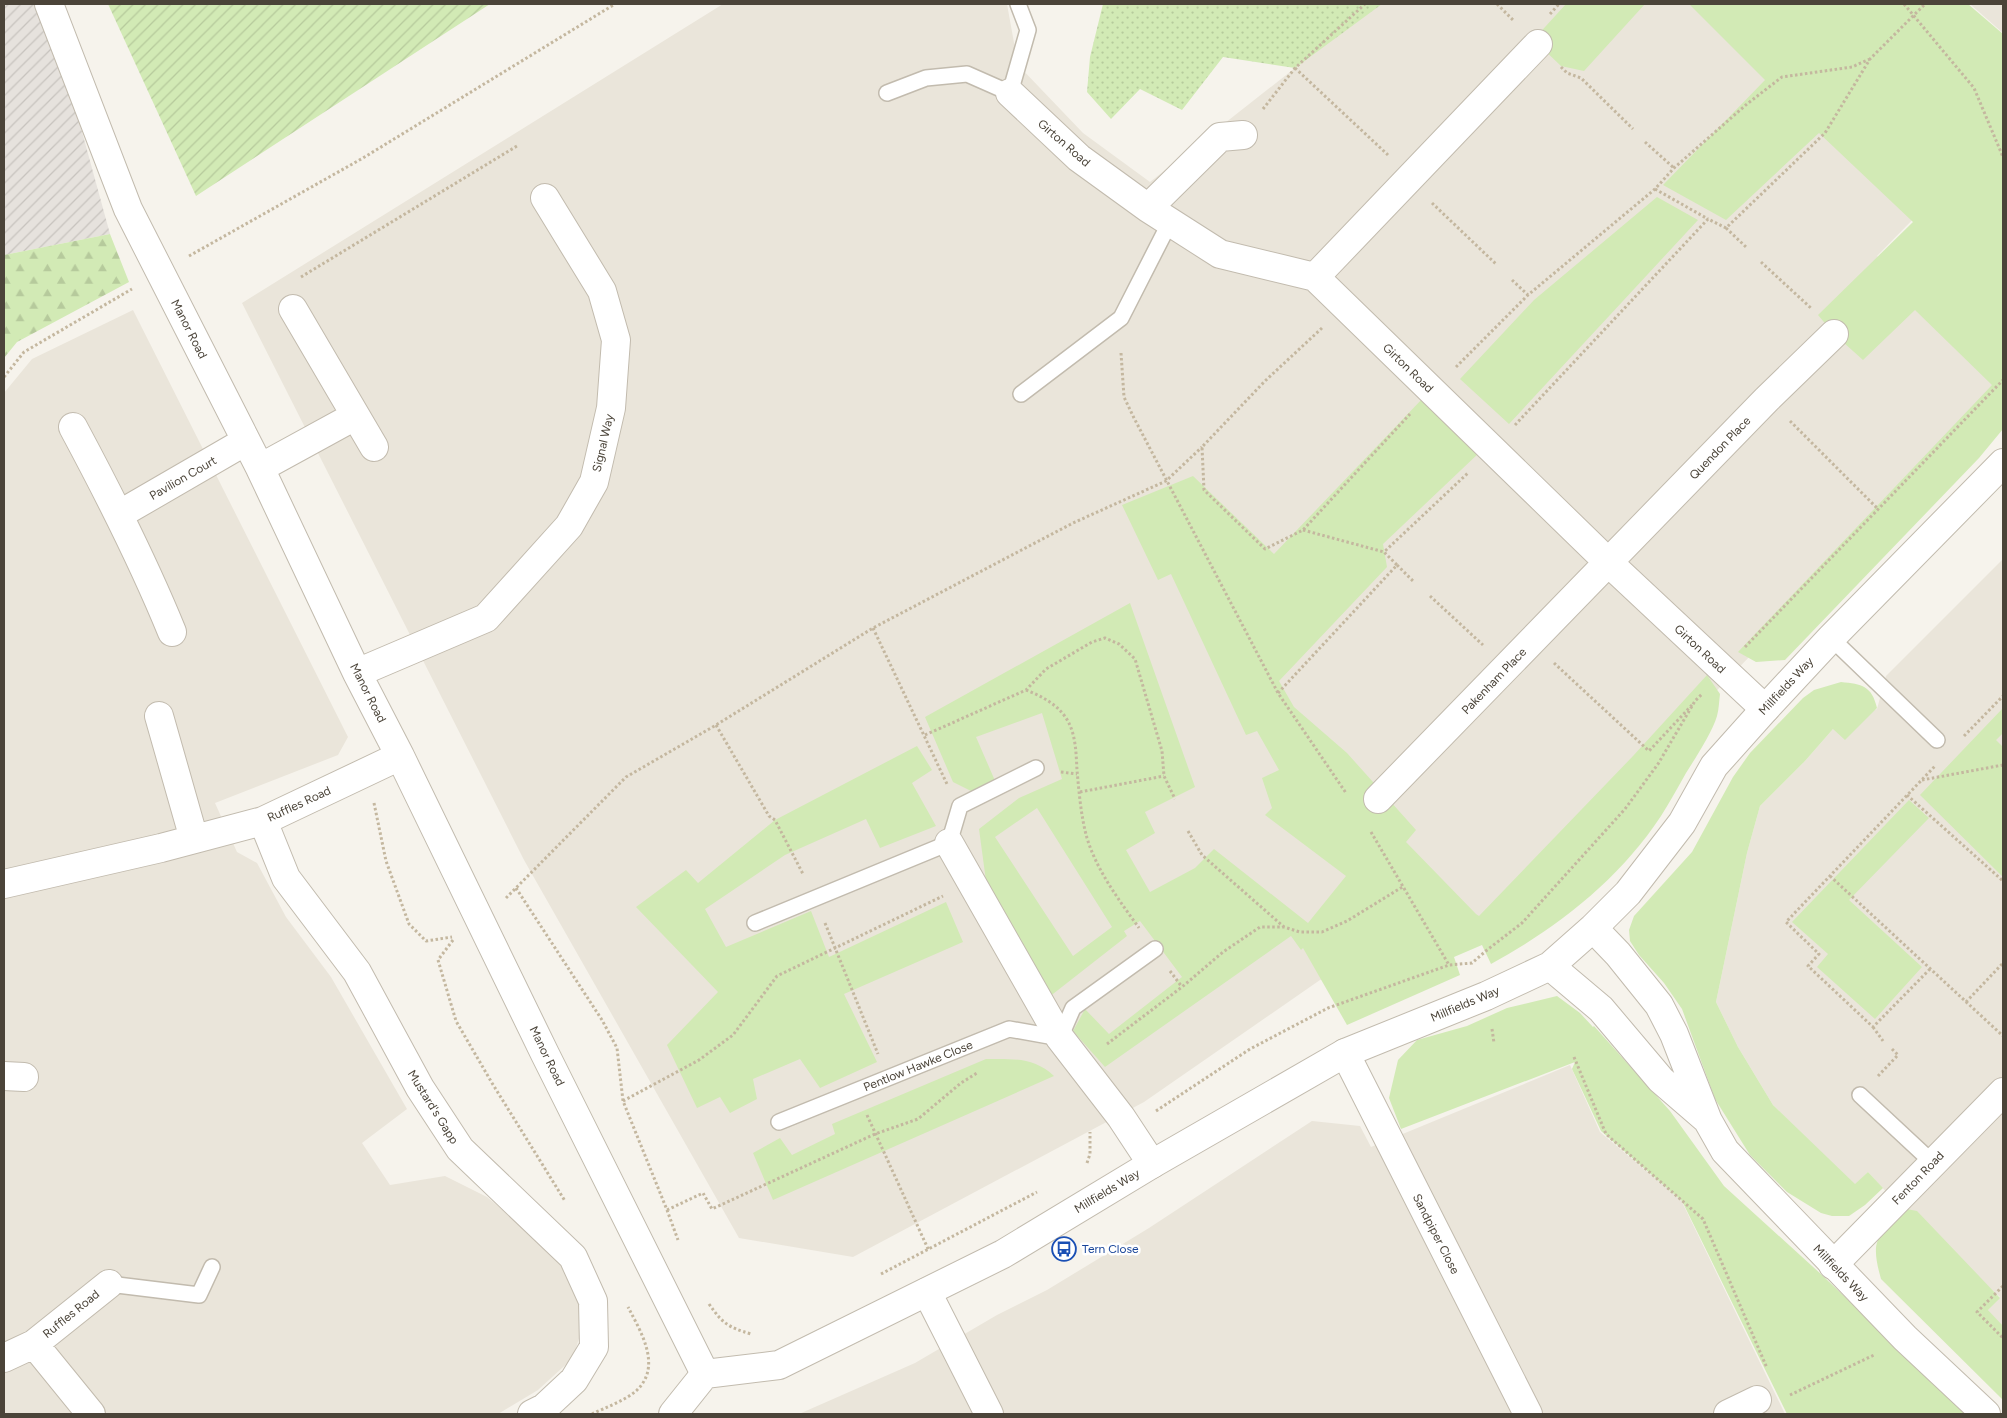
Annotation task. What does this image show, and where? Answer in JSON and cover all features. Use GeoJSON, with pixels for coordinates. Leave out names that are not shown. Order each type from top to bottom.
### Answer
{"type":"FeatureCollection","features":[{"type":"Feature","properties":{"kind":"street","name":"Manor Road"},"geometry":{"type":"LineString","coordinates":[[49,4],[128,209],[260,468],[357,673],[400,756],[705,1374]]}},
{"type":"Feature","properties":{"kind":"street"},"geometry":{"type":"LineString","coordinates":[[1315,277],[1538,44]]}},
{"type":"Feature","properties":{"kind":"street","name":"Girton Road"},"geometry":{"type":"LineString","coordinates":[[1010,94],[1079,158],[1148,208],[1220,254],[1315,277],[1609,563],[1765,709]]}},
{"type":"Feature","properties":{"kind":"street"},"geometry":{"type":"LineString","coordinates":[[1148,208],[1220,137],[1243,135]]}},
{"type":"Feature","properties":{"kind":"street","name":"Signal Way"},"geometry":{"type":"LineString","coordinates":[[357,673],[486,618],[569,526],[594,482],[611,408],[616,340],[602,291],[544,198]]}},
{"type":"Feature","properties":{"kind":"street"},"geometry":{"type":"LineString","coordinates":[[293,309],[374,447]]}},
{"type":"Feature","properties":{"kind":"street","name":"Quendon Place"},"geometry":{"type":"LineString","coordinates":[[1609,563],[1767,399],[1834,334]]}},
{"type":"Feature","properties":{"kind":"street"},"geometry":{"type":"LineString","coordinates":[[260,468],[355,416]]}},
{"type":"Feature","properties":{"kind":"street"},"geometry":{"type":"LineString","coordinates":[[73,427],[120,514],[172,632]]}},
{"type":"Feature","properties":{"kind":"street","name":"Pavilion Court"},"geometry":{"type":"LineString","coordinates":[[120,514],[246,441]]}},
{"type":"Feature","properties":{"kind":"street","name":"Millfields Way"},"geometry":{"type":"LineString","coordinates":[[705,1374],[779,1365],[1003,1254],[1152,1164],[1345,1053],[1486,996],[1550,966],[1628,894],[1682,823],[1714,766],[1765,709],[1831,638],[2003,463]]}},
{"type":"Feature","properties":{"kind":"street","name":"Pakenham Place"},"geometry":{"type":"LineString","coordinates":[[1378,799],[1609,563]]}},
{"type":"Feature","properties":{"kind":"street"},"geometry":{"type":"LineString","coordinates":[[159,716],[194,840]]}},
{"type":"Feature","properties":{"kind":"street","name":"Ruffles Road"},"geometry":{"type":"LineString","coordinates":[[4,884],[194,840],[264,821],[400,756]]}},
{"type":"Feature","properties":{"kind":"street","name":"Mustard's Gapp"},"geometry":{"type":"LineString","coordinates":[[264,821],[286,878],[357,972],[420,1088],[460,1149],[574,1257],[593,1301],[594,1347],[574,1380],[544,1408],[532,1414]]}},
{"type":"Feature","properties":{"kind":"street"},"geometry":{"type":"LineString","coordinates":[[949,843],[970,883],[1060,1038],[1129,1129],[1152,1164]]}},
{"type":"Feature","properties":{"kind":"street","name":"Millfields Way"},"geometry":{"type":"LineString","coordinates":[[1593,928],[1618,954],[1659,1005],[1674,1034],[1708,1121],[1724,1151],[1905,1338],[1986,1414]]}},
{"type":"Feature","properties":{"kind":"street","name":"Millfields Way"},"geometry":{"type":"LineString","coordinates":[[1550,966],[1601,1008],[1661,1080],[1708,1121]]}},
{"type":"Feature","properties":{"kind":"street","name":"Sandpiper Close"},"geometry":{"type":"LineString","coordinates":[[1345,1053],[1528,1414]]}},
{"type":"Feature","properties":{"kind":"street","name":"Fenton Road"},"geometry":{"type":"LineString","coordinates":[[1833,1265],[2003,1092]]}},
{"type":"Feature","properties":{"kind":"street","name":"Ruffles Road"},"geometry":{"type":"LineString","coordinates":[[4,1358],[34,1344],[109,1284]]}},
{"type":"Feature","properties":{"kind":"street"},"geometry":{"type":"LineString","coordinates":[[927,1292],[989,1414]]}},
{"type":"Feature","properties":{"kind":"street","name":"Ruffles Road"},"geometry":{"type":"LineString","coordinates":[[34,1344],[91,1414]]}},
{"type":"Feature","properties":{"kind":"street"},"geometry":{"type":"LineString","coordinates":[[673,1414],[705,1374]]}},
{"type":"Feature","properties":{"kind":"street"},"geometry":{"type":"LineString","coordinates":[[1728,1414],[1758,1400]]}},
{"type":"Feature","properties":{"kind":"lane"},"geometry":{"type":"LineString","coordinates":[[887,93],[926,78],[967,74],[1010,94],[1028,30],[1018,4]]}},
{"type":"Feature","properties":{"kind":"lane"},"geometry":{"type":"LineString","coordinates":[[1021,394],[1121,318],[1170,222]]}},
{"type":"Feature","properties":{"kind":"lane"},"geometry":{"type":"LineString","coordinates":[[1831,638],[1937,740]]}},
{"type":"Feature","properties":{"kind":"lane"},"geometry":{"type":"LineString","coordinates":[[755,924],[949,843],[960,806],[1036,768]]}},
{"type":"Feature","properties":{"kind":"lane"},"geometry":{"type":"LineString","coordinates":[[1060,1038],[1073,1008],[1155,949]]}},
{"type":"Feature","properties":{"kind":"lane","name":"Pentlow Hawke Close"},"geometry":{"type":"LineString","coordinates":[[779,1122],[1009,1030],[1060,1038]]}},
{"type":"Feature","properties":{"kind":"lane"},"geometry":{"type":"LineString","coordinates":[[1860,1095],[1933,1163]]}},
{"type":"Feature","properties":{"kind":"lane"},"geometry":{"type":"LineString","coordinates":[[109,1284],[200,1295],[212,1268]]}},
{"type":"Feature","properties":{"kind":"path"},"geometry":{"type":"LineString","coordinates":[[4,376],[24,352],[160,272],[363,158],[615,4]]}},
{"type":"Feature","properties":{"kind":"path"},"geometry":{"type":"LineString","coordinates":[[1243,135],[1295,68],[1365,4]]}},
{"type":"Feature","properties":{"kind":"path"},"geometry":{"type":"LineString","coordinates":[[1904,4],[1974,88],[2003,157]]}},
{"type":"Feature","properties":{"kind":"path"},"geometry":{"type":"LineString","coordinates":[[1726,228],[1825,133],[1870,59],[1926,4]]}},
{"type":"Feature","properties":{"kind":"path"},"geometry":{"type":"LineString","coordinates":[[1538,44],[1568,73],[1581,78],[1633,130]]}},
{"type":"Feature","properties":{"kind":"path"},"geometry":{"type":"LineString","coordinates":[[1202,447],[1204,490],[1265,549],[1303,530],[1432,391],[1528,295],[1654,189],[1674,168],[1747,104],[1782,77],[1844,68],[1870,59]]}},
{"type":"Feature","properties":{"kind":"path"},"geometry":{"type":"LineString","coordinates":[[1645,142],[1674,168]]}},
{"type":"Feature","properties":{"kind":"path"},"geometry":{"type":"LineString","coordinates":[[293,309],[284,288],[517,146]]}},
{"type":"Feature","properties":{"kind":"path"},"geometry":{"type":"LineString","coordinates":[[1654,189],[1726,228],[1746,248]]}},
{"type":"Feature","properties":{"kind":"path"},"geometry":{"type":"LineString","coordinates":[[1384,552],[1492,450],[1708,219]]}},
{"type":"Feature","properties":{"kind":"path"},"geometry":{"type":"LineString","coordinates":[[1761,262],[1818,315],[1834,334]]}},
{"type":"Feature","properties":{"kind":"path"},"geometry":{"type":"LineString","coordinates":[[1512,280],[1528,295]]}},
{"type":"Feature","properties":{"kind":"path"},"geometry":{"type":"LineString","coordinates":[[505,899],[626,777],[716,725],[873,628],[1073,524],[1166,481],[1202,447],[1265,381],[1345,306]]}},
{"type":"Feature","properties":{"kind":"path"},"geometry":{"type":"LineString","coordinates":[[1121,318],[1121,360],[1124,397],[1166,481],[1278,693],[1349,797]]}},
{"type":"Feature","properties":{"kind":"path"},"geometry":{"type":"LineString","coordinates":[[1532,642],[1649,751],[1723,670],[2003,380]]}},
{"type":"Feature","properties":{"kind":"path"},"geometry":{"type":"LineString","coordinates":[[1767,399],[1878,509]]}},
{"type":"Feature","properties":{"kind":"path"},"geometry":{"type":"LineString","coordinates":[[1303,530],[1384,552],[1413,580]]}},
{"type":"Feature","properties":{"kind":"path"},"geometry":{"type":"LineString","coordinates":[[1278,693],[1396,565]]}},
{"type":"Feature","properties":{"kind":"path"},"geometry":{"type":"LineString","coordinates":[[1430,596],[1507,668]]}},
{"type":"Feature","properties":{"kind":"path"},"geometry":{"type":"LineString","coordinates":[[873,628],[950,791],[960,806]]}},
{"type":"Feature","properties":{"kind":"path"},"geometry":{"type":"LineString","coordinates":[[924,735],[1026,690],[1046,669],[1092,642],[1105,638],[1119,644],[1135,659],[1162,751],[1164,776],[1175,799]]}},
{"type":"Feature","properties":{"kind":"path"},"geometry":{"type":"LineString","coordinates":[[1026,690],[1045,698],[1066,717],[1074,738],[1087,838],[1100,870],[1118,899],[1182,987]]}},
{"type":"Feature","properties":{"kind":"path"},"geometry":{"type":"LineString","coordinates":[[1959,742],[2003,696]]}},
{"type":"Feature","properties":{"kind":"path"},"geometry":{"type":"LineString","coordinates":[[1129,1129],[1270,1037],[1328,1008],[1449,965],[1472,963],[1522,924],[1625,809],[1658,764],[1695,701]]}},
{"type":"Feature","properties":{"kind":"path"},"geometry":{"type":"LineString","coordinates":[[1883,1041],[1873,1028],[1808,966],[1819,954],[1786,922],[1941,760]]}},
{"type":"Feature","properties":{"kind":"path"},"geometry":{"type":"LineString","coordinates":[[1921,780],[2003,765]]}},
{"type":"Feature","properties":{"kind":"path"},"geometry":{"type":"LineString","coordinates":[[367,772],[386,861],[409,924],[426,941],[455,937],[438,960],[456,1021],[492,1084],[567,1204]]}},
{"type":"Feature","properties":{"kind":"path"},"geometry":{"type":"LineString","coordinates":[[1080,792],[1164,776]]}},
{"type":"Feature","properties":{"kind":"path"},"geometry":{"type":"LineString","coordinates":[[1907,795],[2003,881]]}},
{"type":"Feature","properties":{"kind":"path"},"geometry":{"type":"LineString","coordinates":[[1370,829],[1449,965]]}},
{"type":"Feature","properties":{"kind":"path"},"geometry":{"type":"LineString","coordinates":[[1188,831],[1202,855],[1284,927]]}},
{"type":"Feature","properties":{"kind":"path"},"geometry":{"type":"LineString","coordinates":[[1830,876],[2003,1036]]}},
{"type":"Feature","properties":{"kind":"path"},"geometry":{"type":"LineString","coordinates":[[623,1101],[699,1060],[733,1036],[777,976],[970,883]]}},
{"type":"Feature","properties":{"kind":"path"},"geometry":{"type":"LineString","coordinates":[[1080,1064],[1182,987],[1223,952],[1260,927],[1284,927],[1300,932],[1322,932],[1348,921],[1404,886]]}},
{"type":"Feature","properties":{"kind":"path"},"geometry":{"type":"LineString","coordinates":[[516,888],[602,1020],[617,1048],[623,1101],[679,1244]]}},
{"type":"Feature","properties":{"kind":"path"},"geometry":{"type":"LineString","coordinates":[[1966,1002],[2003,963]]}},
{"type":"Feature","properties":{"kind":"path"},"geometry":{"type":"LineString","coordinates":[[1873,1028],[1930,969]]}},
{"type":"Feature","properties":{"kind":"path"},"geometry":{"type":"LineString","coordinates":[[1860,1095],[1898,1055],[1891,1048]]}},
{"type":"Feature","properties":{"kind":"path"},"geometry":{"type":"LineString","coordinates":[[1574,1057],[1606,1134],[1703,1219],[1769,1372]]}},
{"type":"Feature","properties":{"kind":"path"},"geometry":{"type":"LineString","coordinates":[[667,1210],[703,1193],[712,1209],[875,1134],[918,1119],[961,1083],[984,1068]]}},
{"type":"Feature","properties":{"kind":"path"},"geometry":{"type":"LineString","coordinates":[[1086,1127],[1091,1133],[1090,1154],[1087,1165]]}},
{"type":"Feature","properties":{"kind":"path"},"geometry":{"type":"LineString","coordinates":[[875,1134],[929,1251]]}},
{"type":"Feature","properties":{"kind":"path"},"geometry":{"type":"LineString","coordinates":[[875,1278],[929,1251],[1040,1190]]}},
{"type":"Feature","properties":{"kind":"path"},"geometry":{"type":"LineString","coordinates":[[2003,1286],[1978,1312],[2003,1338]]}},
{"type":"Feature","properties":{"kind":"path"},"geometry":{"type":"LineString","coordinates":[[705,1296],[721,1320],[734,1329],[751,1334],[760,1333]]}},
{"type":"Feature","properties":{"kind":"path"},"geometry":{"type":"LineString","coordinates":[[592,1414],[636,1390],[647,1373],[648,1356],[646,1341],[624,1300]]}},
{"type":"Feature","properties":{"kind":"path"},"geometry":{"type":"LineString","coordinates":[[1758,1400],[1781,1399],[1905,1338]]}},
{"type":"Feature","properties":{"kind":"shaded area"},"geometry":{"type":"Polygon","coordinates":[[[4,4],[47,4],[110,234],[4,255],[4,4]]]}},
{"type":"Feature","properties":{"kind":"shaded area"},"geometry":{"type":"Polygon","coordinates":[[[723,4],[1007,4],[1018,65],[1083,133],[1150,182],[1295,68],[1365,4],[1712,4],[1922,210],[1877,256],[2003,377],[2003,394],[1639,771],[1482,941],[1320,980],[1144,1102],[853,1257],[739,1238],[524,860],[242,303],[723,4]]]}},
{"type":"Feature","properties":{"kind":"shaded area"},"geometry":{"type":"Polygon","coordinates":[[[1970,4],[2003,4],[2003,33],[1970,4]]]}},
{"type":"Feature","properties":{"kind":"shaded area"},"geometry":{"type":"Polygon","coordinates":[[[133,310],[348,737],[338,755],[215,803],[237,852],[257,863],[286,917],[331,977],[407,1109],[362,1143],[390,1185],[445,1176],[487,1197],[574,1269],[584,1322],[573,1358],[538,1390],[498,1414],[4,1414],[4,393],[32,359],[133,310]]]}},
{"type":"Feature","properties":{"kind":"shaded area"},"geometry":{"type":"Polygon","coordinates":[[[2003,559],[2003,1328],[1988,1310],[2000,1297],[1901,1208],[1868,1172],[1855,1185],[1773,1105],[1738,1047],[1716,1002],[1747,853],[1760,806],[1805,761],[1833,729],[1877,709],[1886,676],[2003,559]]]}},
{"type":"Feature","properties":{"kind":"shaded area"},"geometry":{"type":"Polygon","coordinates":[[[1570,1065],[1600,1132],[1681,1200],[1785,1414],[799,1414],[915,1363],[997,1315],[1047,1290],[1149,1228],[1312,1121],[1360,1126],[1371,1147],[1570,1065]]]}},
{"type":"Feature","properties":{"kind":"green space"},"geometry":{"type":"Polygon","coordinates":[[[108,4],[490,4],[196,196],[108,4]]]}},
{"type":"Feature","properties":{"kind":"green space"},"geometry":{"type":"Polygon","coordinates":[[[1103,4],[1382,4],[1295,68],[1223,57],[1182,110],[1140,89],[1111,119],[1087,92],[1090,57],[1103,4]]]}},
{"type":"Feature","properties":{"kind":"green space"},"geometry":{"type":"Polygon","coordinates":[[[1566,4],[1645,4],[1584,71],[1561,66],[1538,44],[1535,38],[1566,4]]]}},
{"type":"Feature","properties":{"kind":"green space"},"geometry":{"type":"Polygon","coordinates":[[[1689,4],[1968,4],[2003,34],[2003,429],[1979,458],[1785,660],[1756,662],[1738,652],[1992,385],[1915,310],[1863,360],[1834,334],[1818,315],[1913,222],[1819,133],[1726,220],[1663,185],[1765,80],[1689,4]]]}},
{"type":"Feature","properties":{"kind":"green space"},"geometry":{"type":"Polygon","coordinates":[[[1657,197],[1698,220],[1509,424],[1460,379],[1534,300],[1657,197]]]}},
{"type":"Feature","properties":{"kind":"green space"},"geometry":{"type":"Polygon","coordinates":[[[110,234],[129,282],[17,342],[4,358],[4,255],[110,234]]]}},
{"type":"Feature","properties":{"kind":"green space"},"geometry":{"type":"Polygon","coordinates":[[[1423,398],[1480,452],[1383,544],[1387,567],[1279,681],[1294,707],[1347,753],[1416,830],[1406,842],[1479,916],[1633,756],[1707,675],[1720,694],[1715,723],[1664,811],[1626,861],[1563,918],[1516,950],[1491,964],[1482,945],[1454,957],[1460,975],[1347,1025],[1303,948],[1301,950],[1291,936],[1105,1067],[1073,1031],[1085,1009],[1109,1034],[1182,977],[1140,921],[1124,931],[1127,936],[1044,1001],[986,881],[979,829],[1019,798],[1062,779],[1042,713],[976,737],[996,783],[975,793],[953,782],[925,717],[1130,603],[1195,787],[1145,812],[1155,833],[1126,850],[1150,892],[1195,868],[1214,849],[1308,923],[1346,876],[1265,815],[1272,808],[1262,778],[1279,770],[1257,731],[1246,735],[1171,574],[1158,580],[1122,505],[1193,476],[1274,554],[1423,398]],[[1037,808],[995,837],[1073,956],[1112,927],[1037,808]]]}},
{"type":"Feature","properties":{"kind":"green space"},"geometry":{"type":"Polygon","coordinates":[[[1841,682],[1860,685],[1865,688],[1872,695],[1877,708],[1845,740],[1833,729],[1805,761],[1760,806],[1747,853],[1716,1002],[1738,1047],[1773,1105],[1855,1184],[1868,1172],[1883,1188],[1865,1205],[1849,1216],[1832,1216],[1821,1213],[1787,1192],[1750,1155],[1715,1099],[1682,1009],[1664,983],[1639,955],[1630,941],[1629,930],[1634,916],[1692,852],[1733,777],[1750,753],[1803,698],[1814,690],[1841,682]]]}},
{"type":"Feature","properties":{"kind":"green space"},"geometry":{"type":"Polygon","coordinates":[[[2003,708],[2003,733],[1996,740],[2003,747],[2003,877],[1920,795],[2003,708]]]}},
{"type":"Feature","properties":{"kind":"green space"},"geometry":{"type":"Polygon","coordinates":[[[917,746],[932,770],[912,783],[936,826],[880,848],[866,819],[785,855],[705,909],[726,947],[811,911],[829,957],[946,902],[963,942],[844,994],[877,1062],[820,1088],[800,1059],[753,1079],[757,1099],[730,1113],[720,1097],[697,1108],[667,1045],[718,992],[636,907],[686,870],[698,883],[775,820],[917,746]]]}},
{"type":"Feature","properties":{"kind":"green space"},"geometry":{"type":"Polygon","coordinates":[[[1909,800],[1929,818],[1849,900],[1922,967],[1875,1019],[1817,967],[1828,954],[1792,922],[1909,800]]]}},
{"type":"Feature","properties":{"kind":"green space"},"geometry":{"type":"Polygon","coordinates":[[[1557,996],[1594,1026],[1670,1111],[1724,1186],[1823,1276],[1967,1414],[1787,1414],[1682,1201],[1601,1131],[1572,1069],[1575,1062],[1401,1129],[1389,1098],[1398,1060],[1417,1040],[1467,1026],[1507,1008],[1557,996]]]}},
{"type":"Feature","properties":{"kind":"green space"},"geometry":{"type":"Polygon","coordinates":[[[986,1059],[1014,1059],[1031,1062],[1039,1065],[1054,1076],[773,1200],[753,1153],[780,1138],[792,1155],[835,1134],[832,1124],[986,1059]]]}},
{"type":"Feature","properties":{"kind":"green space"},"geometry":{"type":"Polygon","coordinates":[[[1901,1208],[1917,1211],[2000,1298],[1988,1310],[2003,1326],[2003,1400],[1881,1279],[1876,1247],[1881,1233],[1901,1208]]]}},
{"type":"Feature","properties":{"kind":"place","name":"Tern Close"},"geometry":{"type":"Point","coordinates":[1064,1249]}}]}
